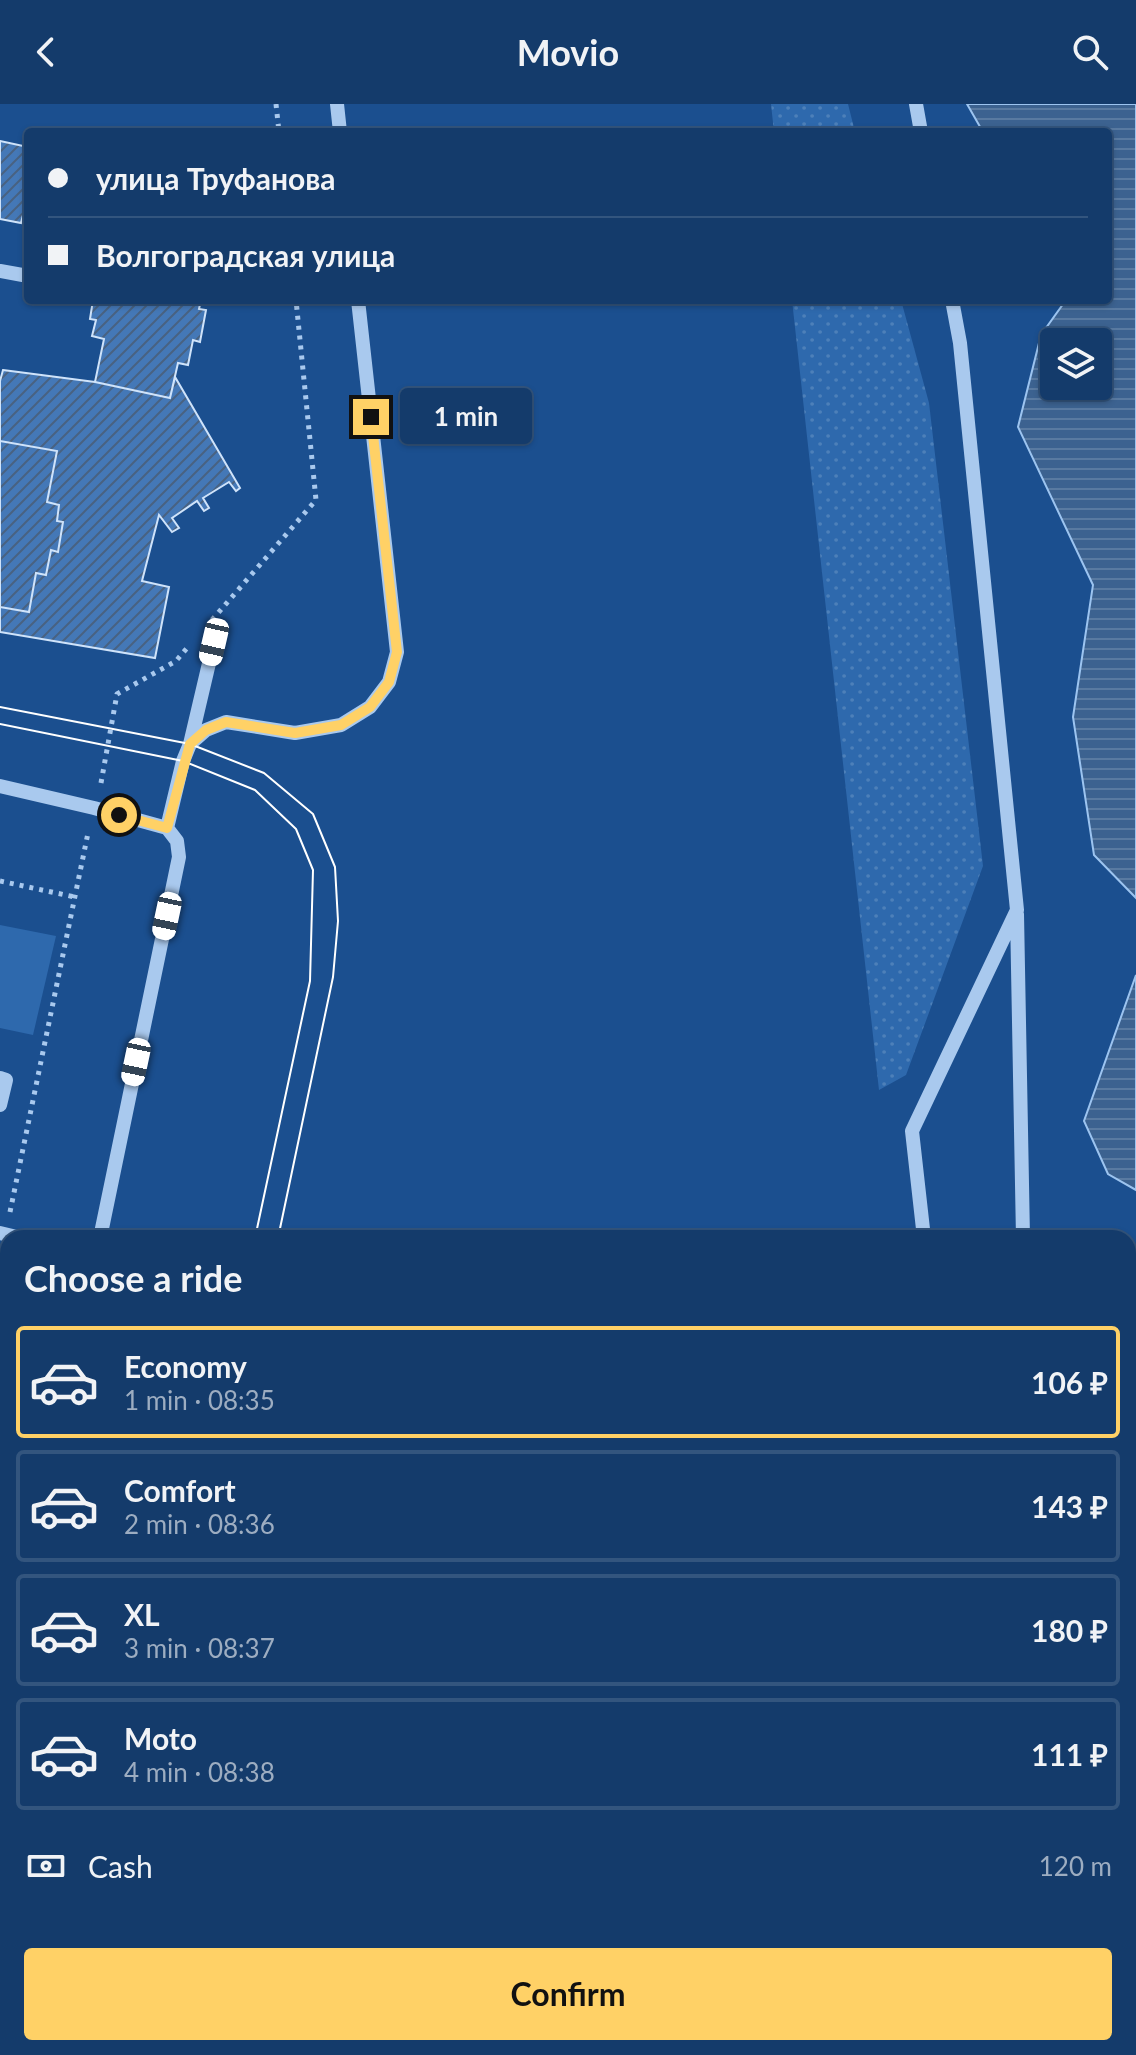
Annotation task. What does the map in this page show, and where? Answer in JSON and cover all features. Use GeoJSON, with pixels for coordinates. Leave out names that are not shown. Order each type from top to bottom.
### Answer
{"type":"FeatureCollection","features":[{"type":"Feature","properties":{"kind":"street"},"geometry":{"type":"LineString","coordinates":[[337,104],[340,128]]}},
{"type":"Feature","properties":{"kind":"street"},"geometry":{"type":"LineString","coordinates":[[916,104],[920,128]]}},
{"type":"Feature","properties":{"kind":"street"},"geometry":{"type":"LineString","coordinates":[[0,271],[24,275]]}},
{"type":"Feature","properties":{"kind":"street"},"geometry":{"type":"LineString","coordinates":[[190,744],[206,730],[226,722],[295,733],[341,725],[370,707],[389,682],[397,652],[358,304]]}},
{"type":"Feature","properties":{"kind":"street"},"geometry":{"type":"LineString","coordinates":[[953,304],[960,343],[1017,910],[1023,1230]]}},
{"type":"Feature","properties":{"kind":"street"},"geometry":{"type":"LineString","coordinates":[[167,828],[214,642]]}},
{"type":"Feature","properties":{"kind":"street"},"geometry":{"type":"LineString","coordinates":[[0,786],[167,828],[177,841],[179,857],[102,1230]]}},
{"type":"Feature","properties":{"kind":"street"},"geometry":{"type":"LineString","coordinates":[[923,1230],[912,1131],[1017,910]]}},
{"type":"Feature","properties":{"kind":"street"},"geometry":{"type":"LineString","coordinates":[[0,1078],[6,1080],[0,1105]]}},
{"type":"Feature","properties":{"kind":"path"},"geometry":{"type":"LineString","coordinates":[[276,104],[279,128]]}},
{"type":"Feature","properties":{"kind":"path"},"geometry":{"type":"LineString","coordinates":[[206,627],[316,500],[296,304]]}},
{"type":"Feature","properties":{"kind":"path"},"geometry":{"type":"LineString","coordinates":[[101,783],[117,694],[176,661],[196,638]]}},
{"type":"Feature","properties":{"kind":"path"},"geometry":{"type":"LineString","coordinates":[[4,1230],[88,833]]}},
{"type":"Feature","properties":{"kind":"path"},"geometry":{"type":"LineString","coordinates":[[0,881],[75,897]]}},
{"type":"Feature","properties":{"kind":"shaded area"},"geometry":{"type":"Polygon","coordinates":[[[771,104],[848,104],[854,128],[774,128],[771,104]]]}},
{"type":"Feature","properties":{"kind":"shaded area"},"geometry":{"type":"Polygon","coordinates":[[[967,104],[1136,104],[1136,898],[1094,855],[1073,717],[1093,585],[1018,427],[1040,339],[1040,400],[1112,400],[1112,328],[1046,328],[1063,304],[1112,304],[1112,128],[981,128],[967,104]]]}},
{"type":"Feature","properties":{"kind":"shaded area"},"geometry":{"type":"Polygon","coordinates":[[[792,304],[902,304],[929,403],[983,866],[906,1075],[879,1090],[792,304]]]}},
{"type":"Feature","properties":{"kind":"shaded area"},"geometry":{"type":"Polygon","coordinates":[[[0,925],[56,936],[33,1035],[0,1028],[0,925]]]}},
{"type":"Feature","properties":{"kind":"shaded area"},"geometry":{"type":"Polygon","coordinates":[[[1136,975],[1136,1190],[1108,1174],[1084,1121],[1136,975]]]}},
{"type":"Feature","properties":{"kind":"building"},"geometry":{"type":"Polygon","coordinates":[[[0,141],[24,146],[24,211],[21,223],[0,219],[0,141]]]}},
{"type":"Feature","properties":{"kind":"building"},"geometry":{"type":"Polygon","coordinates":[[[92,304],[200,304],[199,309],[206,310],[200,342],[193,340],[188,365],[178,363],[170,398],[95,382],[104,339],[92,336],[96,320],[90,319],[92,304]]]}},
{"type":"Feature","properties":{"kind":"building"},"geometry":{"type":"Polygon","coordinates":[[[3,370],[95,382],[170,398],[175,377],[240,488],[236,491],[229,482],[203,498],[209,508],[204,511],[197,501],[172,518],[179,528],[172,532],[159,515],[142,581],[169,587],[155,658],[0,632],[0,607],[29,612],[36,573],[46,575],[51,550],[58,552],[63,522],[57,521],[59,505],[47,502],[57,451],[0,441],[0,381],[3,370]]]}},
{"type":"Feature","properties":{"kind":"building"},"geometry":{"type":"Polygon","coordinates":[[[0,441],[57,451],[47,502],[59,505],[57,521],[63,522],[58,552],[51,550],[46,575],[36,573],[29,612],[0,607],[0,441]]]}},
{"type":"Feature","properties":{"kind":"tram line"},"geometry":{"type":"LineString","coordinates":[[0,707],[190,744],[264,773],[313,814],[335,867],[338,921],[333,977],[280,1230]]}},
{"type":"Feature","properties":{"kind":"tram line"},"geometry":{"type":"LineString","coordinates":[[0,724],[183,761],[255,790],[296,829],[313,870],[310,981],[257,1230]]}},
{"type":"Feature","properties":{"kind":"route"},"geometry":{"type":"LineString","coordinates":[[119,815],[167,828],[183,761],[190,744],[206,730],[226,722],[295,733],[341,725],[370,707],[389,682],[397,652],[371,417]]}}]}
